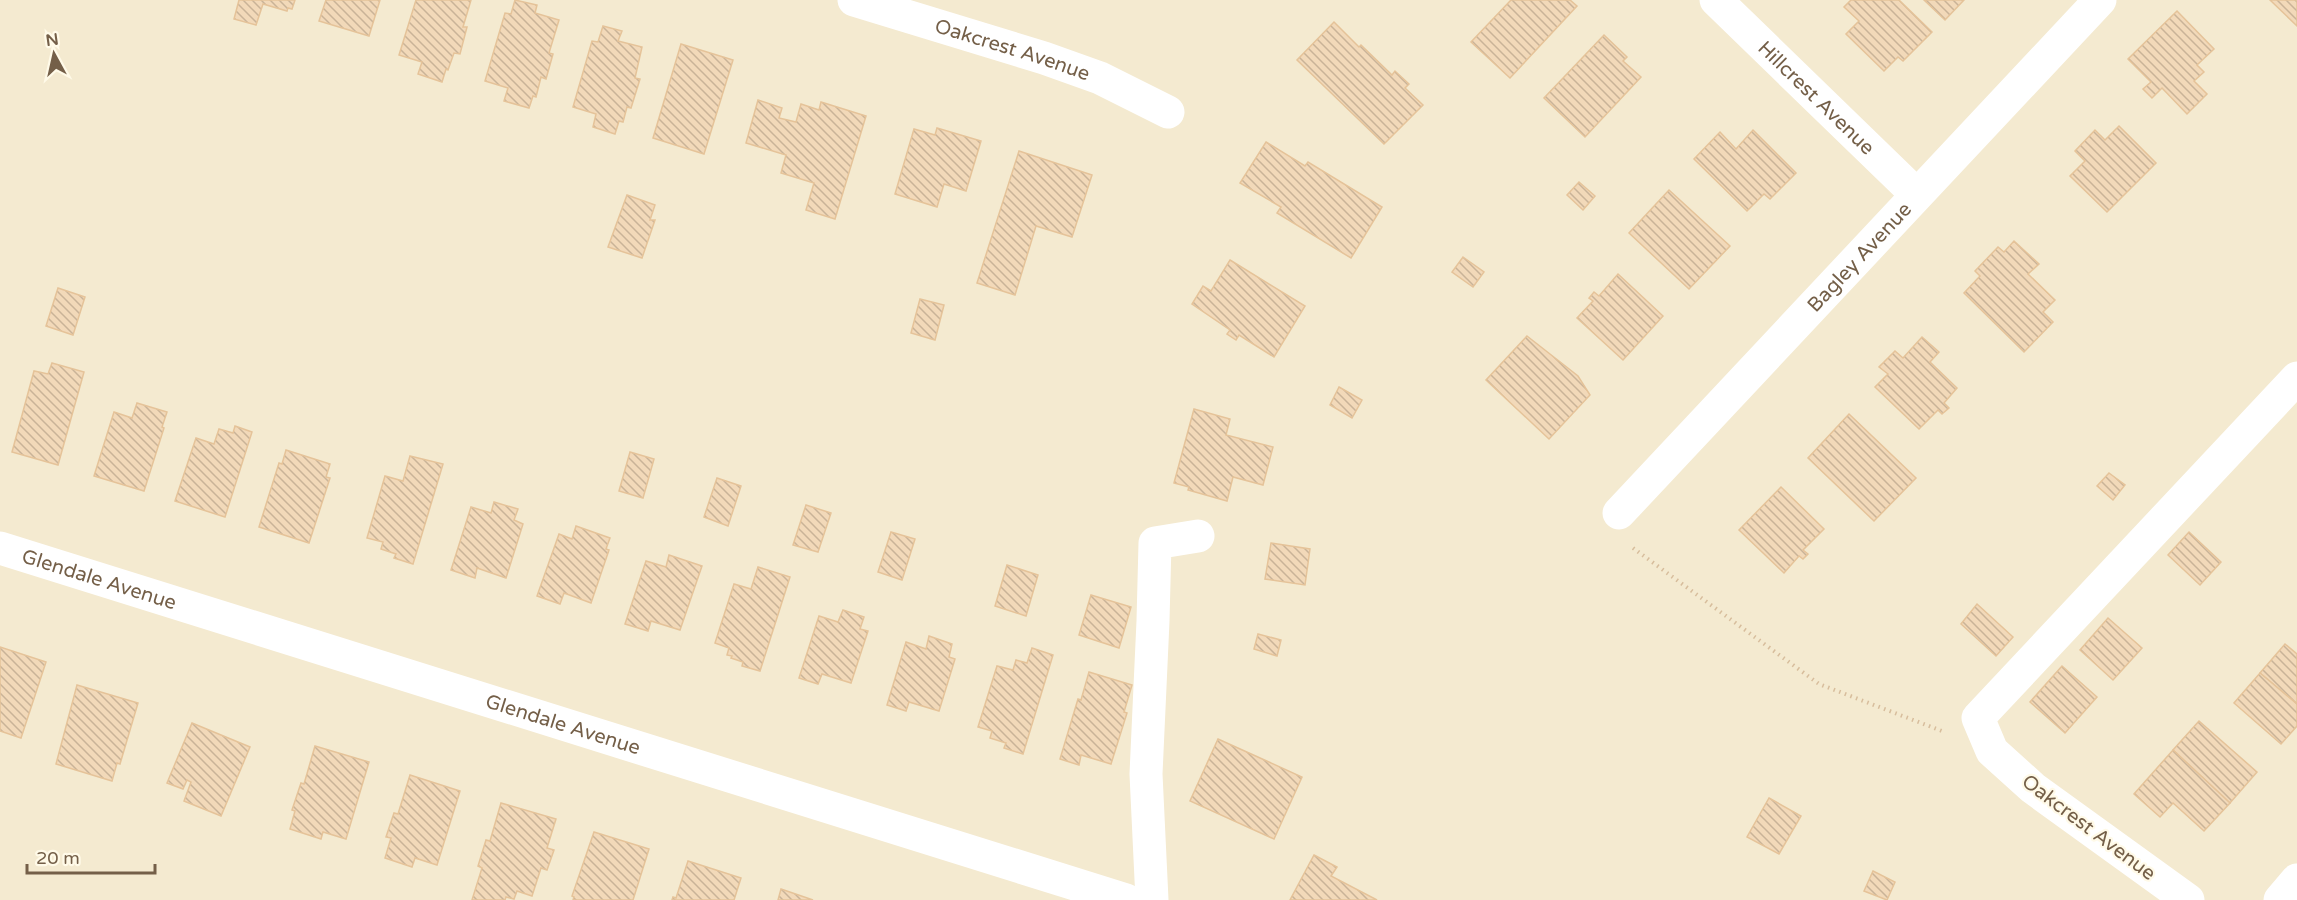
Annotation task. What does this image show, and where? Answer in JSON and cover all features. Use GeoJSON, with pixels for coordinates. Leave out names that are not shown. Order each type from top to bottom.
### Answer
{"type":"FeatureCollection","features":[{"type":"Feature","properties":{"kind":"street","name":"Oakcrest Avenue"},"geometry":{"type":"LineString","coordinates":[[854,0],[1100,78],[1168,112]]}},
{"type":"Feature","properties":{"kind":"street","name":"Hillcrest Avenue"},"geometry":{"type":"LineString","coordinates":[[1716,0],[1917,194]]}},
{"type":"Feature","properties":{"kind":"street","name":"Bagley Avenue"},"geometry":{"type":"LineString","coordinates":[[1619,513],[2100,0]]}},
{"type":"Feature","properties":{"kind":"street"},"geometry":{"type":"LineString","coordinates":[[1992,751],[1978,718],[2297,378]]}},
{"type":"Feature","properties":{"kind":"street"},"geometry":{"type":"LineString","coordinates":[[1152,900],[1146,774],[1154,621],[1155,543],[1198,536]]}},
{"type":"Feature","properties":{"kind":"street","name":"Glendale Avenue"},"geometry":{"type":"LineString","coordinates":[[0,548],[1126,900]]}},
{"type":"Feature","properties":{"kind":"street","name":"Oakcrest Avenue"},"geometry":{"type":"LineString","coordinates":[[1992,751],[2033,788],[2188,900]]}},
{"type":"Feature","properties":{"kind":"street"},"geometry":{"type":"LineString","coordinates":[[2280,900],[2297,880]]}},
{"type":"Feature","properties":{"kind":"path"},"geometry":{"type":"LineString","coordinates":[[1619,513],[1627,543],[1819,684],[1992,751]]}},
{"type":"Feature","properties":{"kind":"shaded area"},"geometry":{"type":"Polygon","coordinates":[[[0,0],[2297,0],[2297,900],[0,900],[0,0]]]}},
{"type":"Feature","properties":{"kind":"building"},"geometry":{"type":"Polygon","coordinates":[[[239,0],[295,0],[292,9],[288,8],[287,11],[263,4],[256,25],[234,19],[239,0]]]}},
{"type":"Feature","properties":{"kind":"building"},"geometry":{"type":"Polygon","coordinates":[[[326,0],[380,0],[369,36],[319,21],[326,0]]]}},
{"type":"Feature","properties":{"kind":"building"},"geometry":{"type":"Polygon","coordinates":[[[416,0],[471,0],[463,27],[467,27],[460,54],[454,53],[442,82],[418,74],[422,62],[399,55],[416,0]]]}},
{"type":"Feature","properties":{"kind":"building"},"geometry":{"type":"Polygon","coordinates":[[[515,0],[537,5],[535,13],[559,20],[549,53],[553,54],[546,79],[541,77],[536,97],[533,96],[529,108],[504,101],[508,88],[485,81],[505,13],[511,14],[515,0]]]}},
{"type":"Feature","properties":{"kind":"building"},"geometry":{"type":"Polygon","coordinates":[[[1511,0],[1570,0],[1577,6],[1510,78],[1471,42],[1511,0]]]}},
{"type":"Feature","properties":{"kind":"building"},"geometry":{"type":"Polygon","coordinates":[[[1851,0],[1899,0],[1932,32],[1903,61],[1898,57],[1884,71],[1846,34],[1859,21],[1844,7],[1851,0]]]}},
{"type":"Feature","properties":{"kind":"building"},"geometry":{"type":"Polygon","coordinates":[[[1924,0],[1964,0],[1945,20],[1924,0]]]}},
{"type":"Feature","properties":{"kind":"building"},"geometry":{"type":"Polygon","coordinates":[[[2270,0],[2297,0],[2297,26],[2270,0]]]}},
{"type":"Feature","properties":{"kind":"building"},"geometry":{"type":"Polygon","coordinates":[[[2177,11],[2214,49],[2197,65],[2204,72],[2194,81],[2207,94],[2187,114],[2162,88],[2152,98],[2143,89],[2151,82],[2128,59],[2177,11]]]}},
{"type":"Feature","properties":{"kind":"building"},"geometry":{"type":"Polygon","coordinates":[[[1334,22],[1392,75],[1395,71],[1409,84],[1405,88],[1423,105],[1384,144],[1297,60],[1334,22]]]}},
{"type":"Feature","properties":{"kind":"building"},"geometry":{"type":"Polygon","coordinates":[[[603,26],[622,31],[618,41],[642,47],[635,78],[640,79],[631,108],[627,107],[623,122],[619,121],[615,134],[593,127],[596,114],[573,107],[592,41],[598,42],[603,26]]]}},
{"type":"Feature","properties":{"kind":"building"},"geometry":{"type":"Polygon","coordinates":[[[1604,35],[1627,57],[1623,61],[1641,77],[1585,137],[1544,98],[1604,35]]]}},
{"type":"Feature","properties":{"kind":"building"},"geometry":{"type":"Polygon","coordinates":[[[681,44],[733,60],[704,154],[653,138],[681,44]]]}},
{"type":"Feature","properties":{"kind":"building"},"geometry":{"type":"Polygon","coordinates":[[[758,100],[782,108],[779,118],[796,122],[801,104],[819,110],[821,102],[866,116],[835,219],[806,210],[814,183],[781,173],[786,155],[746,143],[758,100]]]}},
{"type":"Feature","properties":{"kind":"building"},"geometry":{"type":"Polygon","coordinates":[[[2119,126],[2156,163],[2107,212],[2070,176],[2085,161],[2075,151],[2095,130],[2105,140],[2119,126]]]}},
{"type":"Feature","properties":{"kind":"building"},"geometry":{"type":"Polygon","coordinates":[[[937,128],[981,141],[966,191],[944,184],[937,207],[895,194],[914,129],[935,135],[937,128]]]}},
{"type":"Feature","properties":{"kind":"building"},"geometry":{"type":"Polygon","coordinates":[[[1753,130],[1796,173],[1770,199],[1764,194],[1747,211],[1694,159],[1720,132],[1736,149],[1753,130]]]}},
{"type":"Feature","properties":{"kind":"building"},"geometry":{"type":"Polygon","coordinates":[[[1266,142],[1305,166],[1308,162],[1382,207],[1351,258],[1277,213],[1281,207],[1240,183],[1266,142]]]}},
{"type":"Feature","properties":{"kind":"building"},"geometry":{"type":"Polygon","coordinates":[[[1019,151],[1092,175],[1072,237],[1036,226],[1015,295],[977,283],[1019,151]]]}},
{"type":"Feature","properties":{"kind":"building"},"geometry":{"type":"Polygon","coordinates":[[[1579,182],[1595,196],[1583,210],[1567,195],[1579,182]]]}},
{"type":"Feature","properties":{"kind":"building"},"geometry":{"type":"Polygon","coordinates":[[[1669,190],[1730,246],[1689,289],[1629,233],[1669,190]]]}},
{"type":"Feature","properties":{"kind":"building"},"geometry":{"type":"Polygon","coordinates":[[[627,195],[655,205],[650,220],[655,220],[642,258],[608,247],[627,195]]]}},
{"type":"Feature","properties":{"kind":"building"},"geometry":{"type":"Polygon","coordinates":[[[2014,241],[2039,264],[2028,274],[2055,300],[2043,312],[2053,322],[2024,352],[1964,293],[1980,276],[1975,271],[1998,247],[2004,252],[2014,241]]]}},
{"type":"Feature","properties":{"kind":"building"},"geometry":{"type":"Polygon","coordinates":[[[1463,257],[1484,272],[1473,287],[1452,272],[1463,257]]]}},
{"type":"Feature","properties":{"kind":"building"},"geometry":{"type":"Polygon","coordinates":[[[1230,260],[1305,306],[1274,357],[1239,335],[1236,340],[1227,334],[1230,330],[1192,304],[1203,286],[1211,291],[1230,260]]]}},
{"type":"Feature","properties":{"kind":"building"},"geometry":{"type":"Polygon","coordinates":[[[1618,274],[1663,316],[1623,360],[1577,318],[1593,301],[1589,298],[1594,292],[1599,296],[1618,274]]]}},
{"type":"Feature","properties":{"kind":"building"},"geometry":{"type":"Polygon","coordinates":[[[58,288],[85,297],[73,335],[46,326],[58,288]]]}},
{"type":"Feature","properties":{"kind":"building"},"geometry":{"type":"Polygon","coordinates":[[[920,299],[944,305],[935,340],[911,333],[920,299]]]}},
{"type":"Feature","properties":{"kind":"building"},"geometry":{"type":"Polygon","coordinates":[[[1527,336],[1578,376],[1590,395],[1549,439],[1486,380],[1527,336]]]}},
{"type":"Feature","properties":{"kind":"building"},"geometry":{"type":"Polygon","coordinates":[[[1922,337],[1939,352],[1930,362],[1957,388],[1944,403],[1949,408],[1942,414],[1938,410],[1919,429],[1875,387],[1888,374],[1879,367],[1895,351],[1903,358],[1922,337]]]}},
{"type":"Feature","properties":{"kind":"building"},"geometry":{"type":"Polygon","coordinates":[[[52,363],[84,372],[58,465],[12,452],[34,371],[48,374],[52,363]]]}},
{"type":"Feature","properties":{"kind":"building"},"geometry":{"type":"Polygon","coordinates":[[[1339,387],[1362,400],[1352,418],[1330,405],[1339,387]]]}},
{"type":"Feature","properties":{"kind":"building"},"geometry":{"type":"Polygon","coordinates":[[[137,403],[167,412],[144,491],[94,476],[114,412],[132,418],[137,403]]]}},
{"type":"Feature","properties":{"kind":"building"},"geometry":{"type":"Polygon","coordinates":[[[1194,409],[1230,419],[1226,435],[1273,447],[1263,485],[1233,477],[1227,501],[1188,490],[1189,487],[1174,483],[1194,409]]]}},
{"type":"Feature","properties":{"kind":"building"},"geometry":{"type":"Polygon","coordinates":[[[1849,414],[1916,478],[1874,521],[1808,458],[1849,414]]]}},
{"type":"Feature","properties":{"kind":"building"},"geometry":{"type":"Polygon","coordinates":[[[235,426],[252,432],[225,517],[175,501],[196,438],[214,444],[219,429],[233,433],[235,426]]]}},
{"type":"Feature","properties":{"kind":"building"},"geometry":{"type":"Polygon","coordinates":[[[286,450],[330,464],[326,477],[330,478],[309,543],[259,527],[279,463],[282,464],[286,450]]]}},
{"type":"Feature","properties":{"kind":"building"},"geometry":{"type":"Polygon","coordinates":[[[630,452],[654,459],[643,498],[619,491],[630,452]]]}},
{"type":"Feature","properties":{"kind":"building"},"geometry":{"type":"Polygon","coordinates":[[[410,456],[443,464],[413,564],[394,558],[396,554],[381,549],[383,542],[367,538],[385,476],[403,481],[410,456]]]}},
{"type":"Feature","properties":{"kind":"building"},"geometry":{"type":"Polygon","coordinates":[[[2109,473],[2125,485],[2113,500],[2097,486],[2109,473]]]}},
{"type":"Feature","properties":{"kind":"building"},"geometry":{"type":"Polygon","coordinates":[[[717,478],[741,486],[728,526],[704,517],[717,478]]]}},
{"type":"Feature","properties":{"kind":"building"},"geometry":{"type":"Polygon","coordinates":[[[1781,487],[1824,529],[1803,550],[1808,554],[1803,559],[1799,556],[1784,573],[1739,530],[1781,487]]]}},
{"type":"Feature","properties":{"kind":"building"},"geometry":{"type":"Polygon","coordinates":[[[494,502],[518,509],[514,520],[523,524],[506,578],[477,568],[475,578],[451,570],[471,507],[491,513],[494,502]]]}},
{"type":"Feature","properties":{"kind":"building"},"geometry":{"type":"Polygon","coordinates":[[[806,505],[831,513],[818,552],[793,545],[806,505]]]}},
{"type":"Feature","properties":{"kind":"building"},"geometry":{"type":"Polygon","coordinates":[[[576,526],[610,538],[606,549],[609,550],[591,603],[564,593],[560,604],[537,596],[559,534],[572,539],[576,526]]]}},
{"type":"Feature","properties":{"kind":"building"},"geometry":{"type":"Polygon","coordinates":[[[891,532],[915,539],[902,580],[878,572],[891,532]]]}},
{"type":"Feature","properties":{"kind":"building"},"geometry":{"type":"Polygon","coordinates":[[[2189,532],[2221,562],[2200,585],[2168,555],[2189,532]]]}},
{"type":"Feature","properties":{"kind":"building"},"geometry":{"type":"Polygon","coordinates":[[[1271,543],[1310,549],[1305,585],[1265,579],[1271,543]]]}},
{"type":"Feature","properties":{"kind":"building"},"geometry":{"type":"Polygon","coordinates":[[[669,555],[702,566],[680,630],[651,621],[648,631],[625,624],[646,561],[666,567],[669,555]]]}},
{"type":"Feature","properties":{"kind":"building"},"geometry":{"type":"Polygon","coordinates":[[[1007,565],[1038,575],[1026,616],[995,606],[1007,565]]]}},
{"type":"Feature","properties":{"kind":"building"},"geometry":{"type":"Polygon","coordinates":[[[758,567],[790,577],[760,671],[742,666],[743,662],[727,655],[729,648],[715,643],[734,584],[751,589],[758,567]]]}},
{"type":"Feature","properties":{"kind":"building"},"geometry":{"type":"Polygon","coordinates":[[[1091,595],[1131,607],[1119,648],[1079,635],[1091,595]]]}},
{"type":"Feature","properties":{"kind":"building"},"geometry":{"type":"Polygon","coordinates":[[[1977,604],[2013,637],[1996,656],[1961,624],[1977,604]]]}},
{"type":"Feature","properties":{"kind":"building"},"geometry":{"type":"Polygon","coordinates":[[[843,610],[864,617],[860,629],[868,631],[851,683],[822,674],[818,684],[799,678],[819,616],[838,622],[843,610]]]}},
{"type":"Feature","properties":{"kind":"building"},"geometry":{"type":"Polygon","coordinates":[[[2108,618],[2142,648],[2113,680],[2080,650],[2108,618]]]}},
{"type":"Feature","properties":{"kind":"building"},"geometry":{"type":"Polygon","coordinates":[[[1258,634],[1281,640],[1277,656],[1254,649],[1258,634]]]}},
{"type":"Feature","properties":{"kind":"building"},"geometry":{"type":"Polygon","coordinates":[[[929,636],[952,644],[949,657],[955,659],[939,711],[909,702],[906,711],[887,705],[906,642],[926,649],[929,636]]]}},
{"type":"Feature","properties":{"kind":"building"},"geometry":{"type":"Polygon","coordinates":[[[2285,644],[2297,654],[2297,704],[2260,673],[2285,644]]]}},
{"type":"Feature","properties":{"kind":"building"},"geometry":{"type":"Polygon","coordinates":[[[0,647],[46,662],[21,738],[0,731],[0,647]]]}},
{"type":"Feature","properties":{"kind":"building"},"geometry":{"type":"Polygon","coordinates":[[[1032,648],[1053,655],[1023,754],[1004,748],[1006,743],[990,738],[992,731],[978,727],[997,666],[1013,670],[1016,660],[1027,663],[1032,648]]]}},
{"type":"Feature","properties":{"kind":"building"},"geometry":{"type":"Polygon","coordinates":[[[2062,666],[2097,697],[2065,733],[2030,702],[2062,666]]]}},
{"type":"Feature","properties":{"kind":"building"},"geometry":{"type":"Polygon","coordinates":[[[1089,672],[1132,685],[1124,712],[1127,713],[1111,764],[1081,755],[1079,765],[1060,759],[1078,699],[1081,700],[1089,672]]]}},
{"type":"Feature","properties":{"kind":"building"},"geometry":{"type":"Polygon","coordinates":[[[2260,673],[2297,704],[2297,726],[2281,744],[2234,703],[2260,673]]]}},
{"type":"Feature","properties":{"kind":"building"},"geometry":{"type":"Polygon","coordinates":[[[77,685],[138,703],[120,764],[117,763],[112,781],[56,764],[77,685]]]}},
{"type":"Feature","properties":{"kind":"building"},"geometry":{"type":"Polygon","coordinates":[[[2199,721],[2257,772],[2230,803],[2173,750],[2199,721]]]}},
{"type":"Feature","properties":{"kind":"building"},"geometry":{"type":"Polygon","coordinates":[[[192,723],[250,747],[221,816],[184,801],[191,782],[187,780],[183,789],[167,783],[192,723]]]}},
{"type":"Feature","properties":{"kind":"building"},"geometry":{"type":"Polygon","coordinates":[[[1218,739],[1302,777],[1274,839],[1190,801],[1218,739]]]}},
{"type":"Feature","properties":{"kind":"building"},"geometry":{"type":"Polygon","coordinates":[[[315,746],[369,762],[346,839],[323,832],[321,839],[290,829],[295,811],[292,810],[301,783],[304,784],[315,746]]]}},
{"type":"Feature","properties":{"kind":"building"},"geometry":{"type":"Polygon","coordinates":[[[2173,750],[2230,803],[2204,831],[2173,803],[2160,817],[2134,794],[2173,750]]]}},
{"type":"Feature","properties":{"kind":"building"},"geometry":{"type":"Polygon","coordinates":[[[410,775],[460,791],[437,865],[415,858],[412,867],[385,858],[391,838],[386,837],[394,813],[398,814],[410,775]]]}},
{"type":"Feature","properties":{"kind":"building"},"geometry":{"type":"Polygon","coordinates":[[[1769,798],[1801,816],[1779,854],[1747,837],[1769,798]]]}},
{"type":"Feature","properties":{"kind":"building"},"geometry":{"type":"Polygon","coordinates":[[[501,803],[556,819],[547,848],[554,850],[547,870],[541,868],[532,896],[517,891],[514,899],[506,897],[505,900],[472,900],[482,868],[478,866],[486,840],[490,841],[501,803]]]}},
{"type":"Feature","properties":{"kind":"building"},"geometry":{"type":"Polygon","coordinates":[[[594,832],[649,849],[633,900],[573,900],[572,896],[594,832]]]}},
{"type":"Feature","properties":{"kind":"building"},"geometry":{"type":"Polygon","coordinates":[[[1314,855],[1337,867],[1331,876],[1377,900],[1290,900],[1314,855]]]}},
{"type":"Feature","properties":{"kind":"building"},"geometry":{"type":"Polygon","coordinates":[[[688,861],[741,878],[734,900],[672,900],[673,897],[676,898],[688,861]]]}},
{"type":"Feature","properties":{"kind":"building"},"geometry":{"type":"Polygon","coordinates":[[[1873,871],[1895,882],[1887,900],[1864,891],[1873,871]]]}},
{"type":"Feature","properties":{"kind":"building"},"geometry":{"type":"Polygon","coordinates":[[[781,889],[813,900],[778,900],[781,889]]]}}]}
